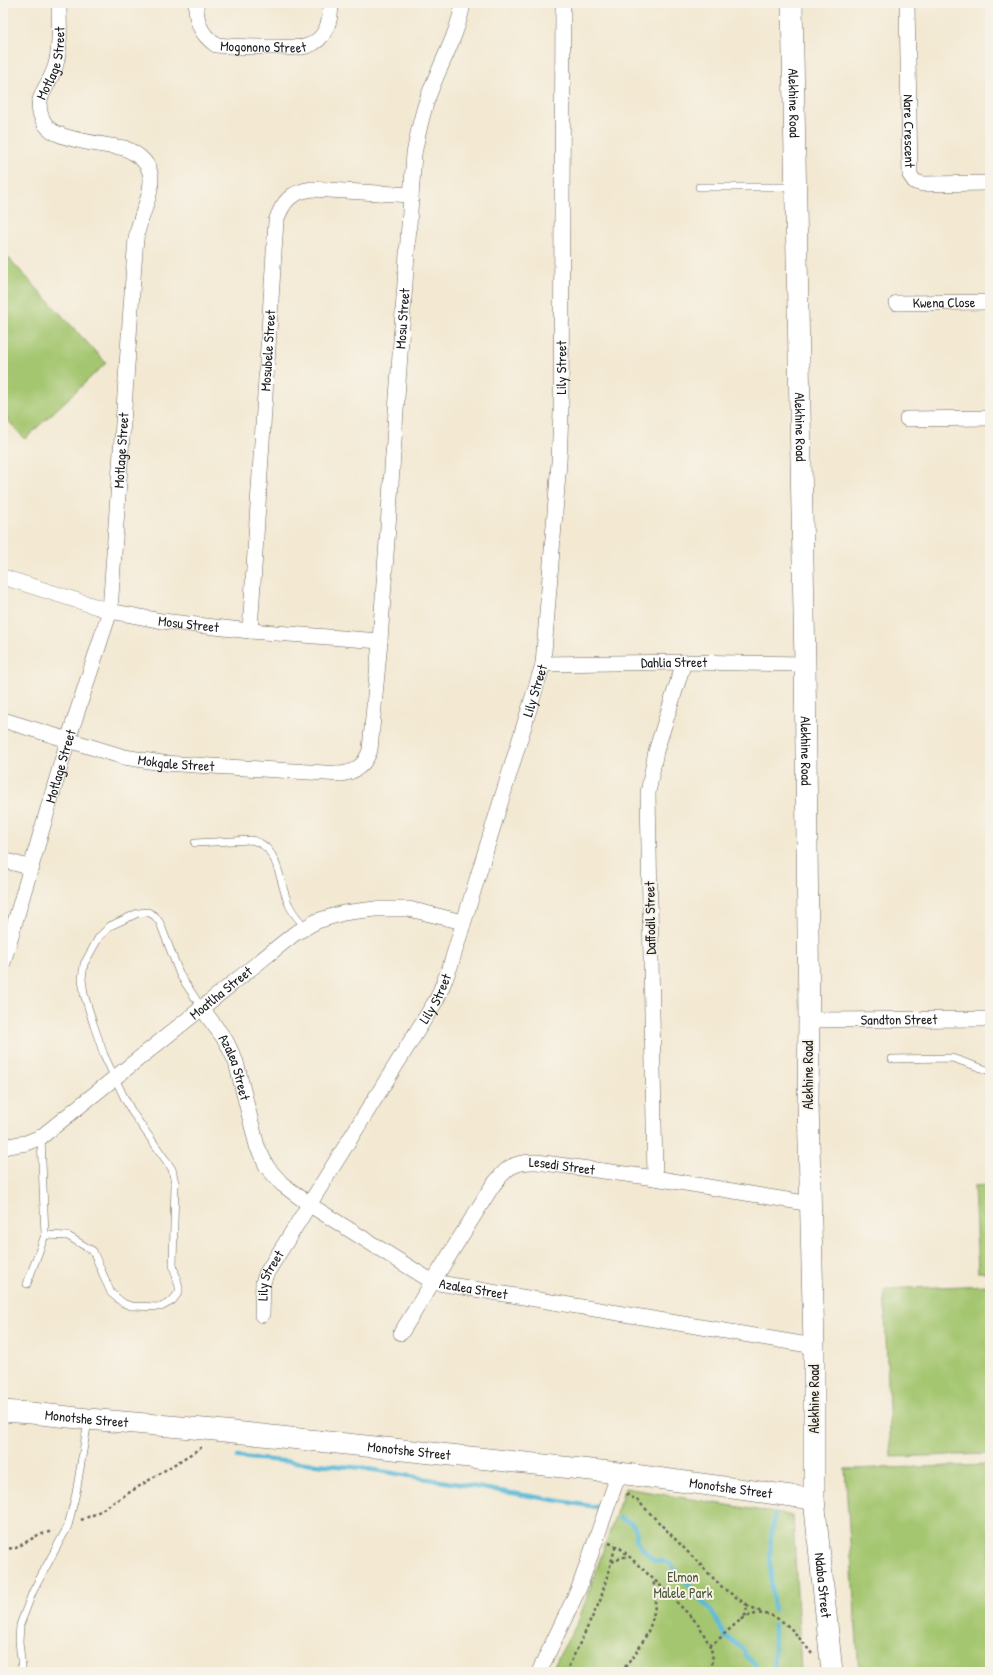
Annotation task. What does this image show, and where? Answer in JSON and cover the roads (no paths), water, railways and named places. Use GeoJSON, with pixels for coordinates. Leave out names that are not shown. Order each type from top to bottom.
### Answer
{"type":"FeatureCollection","features":[{"type":"Feature","properties":{"kind":"street","name":"Motlage Street"},"geometry":{"type":"LineString","coordinates":[[3,963],[32,868],[68,740],[110,611],[134,264],[138,233],[149,195],[152,178],[148,166],[142,158],[134,152],[124,148],[54,133],[43,122],[40,111],[40,100],[50,82],[56,63],[60,30],[60,3]]}},
{"type":"Feature","properties":{"kind":"street","name":"Mogonono Street"},"geometry":{"type":"LineString","coordinates":[[196,3],[196,15],[199,27],[207,39],[216,45],[293,47],[308,46],[319,38],[327,28],[331,3]]}},
{"type":"Feature","properties":{"kind":"street","name":"Mosu Street"},"geometry":{"type":"LineString","coordinates":[[354,771],[365,763],[370,750],[380,641],[414,154],[419,126],[430,93],[454,32],[463,3]]}},
{"type":"Feature","properties":{"kind":"street","name":"Lily Street"},"geometry":{"type":"LineString","coordinates":[[262,1315],[263,1283],[266,1274],[437,1000],[450,968],[543,664],[559,462],[561,412],[563,3]]}},
{"type":"Feature","properties":{"kind":"street","name":"Alekhine Road"},"geometry":{"type":"LineString","coordinates":[[792,3],[805,664],[809,1020],[808,1102],[814,1346],[814,1500]]}},
{"type":"Feature","properties":{"kind":"street","name":"Nare Crescent"},"geometry":{"type":"LineString","coordinates":[[906,3],[909,171],[911,178],[915,182],[923,184],[990,183]]}},
{"type":"Feature","properties":{"kind":"street","name":"Mosubele Street"},"geometry":{"type":"LineString","coordinates":[[250,631],[276,221],[286,200],[300,191],[312,189],[411,195]]}},
{"type":"Feature","properties":{"kind":"street","name":"Kwena Close"},"geometry":{"type":"LineString","coordinates":[[897,303],[990,302]]}},
{"type":"Feature","properties":{"kind":"street"},"geometry":{"type":"LineString","coordinates":[[907,419],[990,418]]}},
{"type":"Feature","properties":{"kind":"street","name":"Mosu Street"},"geometry":{"type":"LineString","coordinates":[[3,577],[110,611],[162,621],[250,631],[380,641]]}},
{"type":"Feature","properties":{"kind":"street","name":"Dahlia Street"},"geometry":{"type":"LineString","coordinates":[[543,664],[684,662],[805,664]]}},
{"type":"Feature","properties":{"kind":"street","name":"Daffodil Street"},"geometry":{"type":"LineString","coordinates":[[655,1178],[648,793],[656,751],[684,662]]}},
{"type":"Feature","properties":{"kind":"street","name":"Mokgale Street"},"geometry":{"type":"LineString","coordinates":[[3,720],[124,757],[162,763],[334,774],[349,773],[354,771]]}},
{"type":"Feature","properties":{"kind":"street"},"geometry":{"type":"LineString","coordinates":[[3,860],[32,868]]}},
{"type":"Feature","properties":{"kind":"street","name":"Moatlha Street"},"geometry":{"type":"LineString","coordinates":[[3,1147],[11,1147],[41,1137],[115,1076],[294,934],[317,921],[343,914],[375,909],[409,909],[463,922]]}},
{"type":"Feature","properties":{"kind":"street","name":"Azalea Street"},"geometry":{"type":"LineString","coordinates":[[202,1007],[226,1040],[236,1062],[257,1146],[267,1167],[282,1184],[310,1205],[433,1282],[814,1346]]}},
{"type":"Feature","properties":{"kind":"street","name":"Sandton Street"},"geometry":{"type":"LineString","coordinates":[[809,1020],[990,1019]]}},
{"type":"Feature","properties":{"kind":"street","name":"Lesedi Street"},"geometry":{"type":"LineString","coordinates":[[401,1332],[491,1188],[501,1174],[514,1164],[537,1162],[655,1178],[811,1204]]}},
{"type":"Feature","properties":{"kind":"street","name":"Monotshe Street"},"geometry":{"type":"LineString","coordinates":[[3,1411],[31,1412],[88,1419],[214,1430],[616,1480],[814,1500]]}},
{"type":"Feature","properties":{"kind":"street"},"geometry":{"type":"LineString","coordinates":[[539,1672],[580,1588],[616,1480]]}},
{"type":"Feature","properties":{"kind":"street","name":"Ndaba Street"},"geometry":{"type":"LineString","coordinates":[[814,1500],[831,1667]]}},
{"type":"Feature","properties":{"kind":"lane"},"geometry":{"type":"LineString","coordinates":[[699,187],[796,188]]}},
{"type":"Feature","properties":{"kind":"lane"},"geometry":{"type":"LineString","coordinates":[[195,843],[251,840],[262,844],[272,854],[289,905],[306,928]]}},
{"type":"Feature","properties":{"kind":"lane"},"geometry":{"type":"LineString","coordinates":[[45,1236],[68,1236],[93,1251],[111,1293],[123,1303],[130,1306],[161,1307],[172,1301],[179,1292],[173,1265],[176,1183],[172,1169],[132,1112],[104,1055],[84,994],[82,979],[84,964],[100,937],[110,926],[138,912],[148,912],[155,916],[160,923],[180,975],[202,1007]]}},
{"type":"Feature","properties":{"kind":"lane"},"geometry":{"type":"LineString","coordinates":[[892,1059],[952,1058],[990,1071]]}},
{"type":"Feature","properties":{"kind":"lane"},"geometry":{"type":"LineString","coordinates":[[27,1284],[45,1236],[41,1137]]}},
{"type":"Feature","properties":{"kind":"lane"},"geometry":{"type":"LineString","coordinates":[[24,1672],[22,1670],[19,1641],[20,1625],[33,1591],[68,1526],[76,1493],[88,1419]]}},
{"type":"Feature","properties":{"kind":"waterway"},"geometry":{"type":"LineString","coordinates":[[238,1457],[362,1468],[596,1507]]}},
{"type":"Feature","properties":{"kind":"waterway"},"geometry":{"type":"LineString","coordinates":[[774,1610],[770,1550],[775,1515]]}},
{"type":"Feature","properties":{"kind":"waterway"},"geometry":{"type":"LineString","coordinates":[[620,1518],[632,1524],[637,1531],[636,1540],[654,1560],[671,1564],[677,1576],[689,1584],[694,1593],[711,1610],[726,1638],[732,1640],[744,1650],[745,1655],[755,1664],[758,1672]]}},
{"type":"Feature","properties":{"kind":"waterway"},"geometry":{"type":"LineString","coordinates":[[774,1624],[775,1672]]}},
{"type":"Feature","properties":{"kind":"park label","name":"Elmon Malele Park"},"geometry":{"type":"Point","coordinates":[683,1586]}}]}
